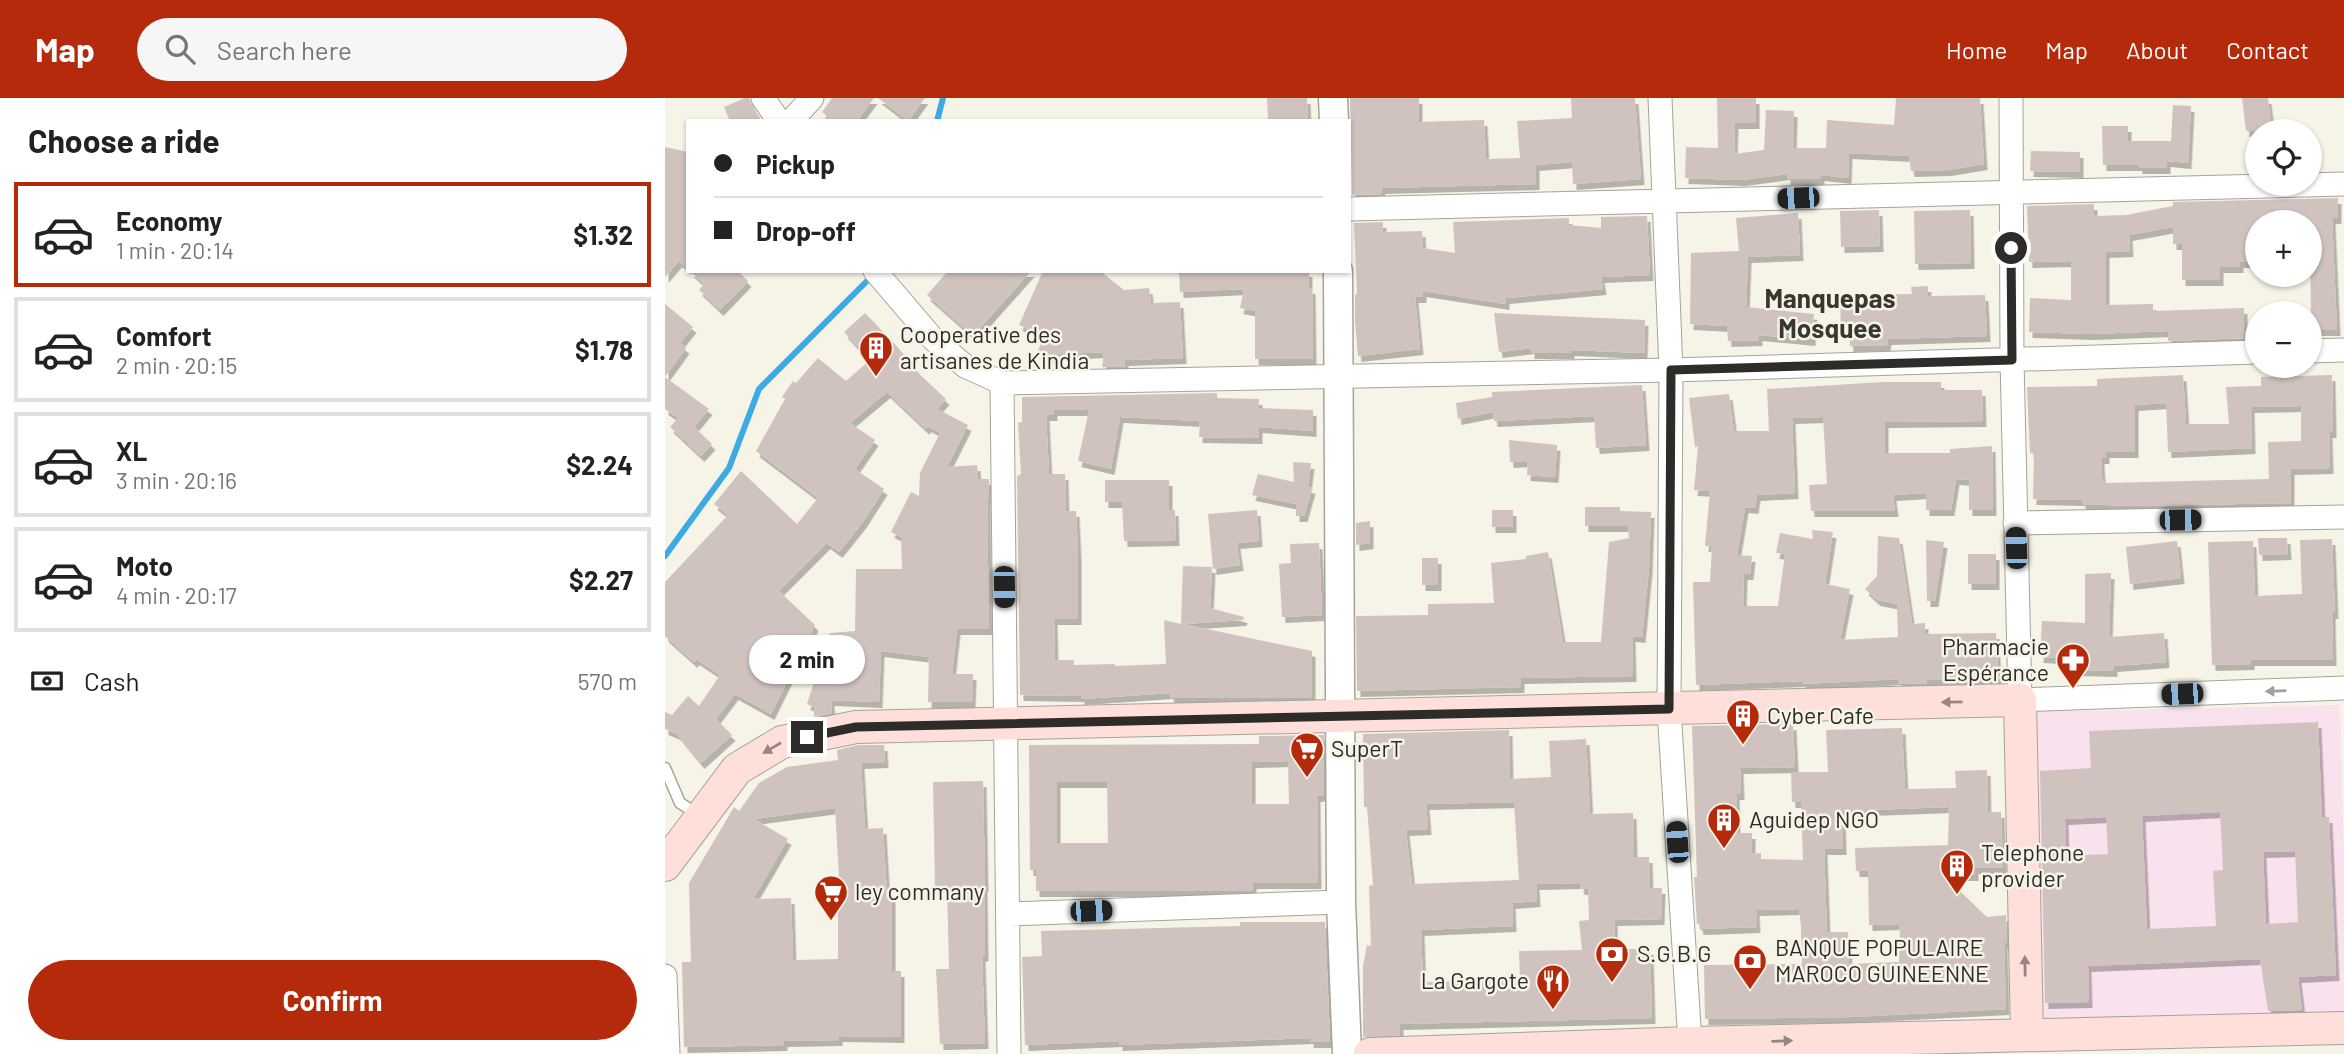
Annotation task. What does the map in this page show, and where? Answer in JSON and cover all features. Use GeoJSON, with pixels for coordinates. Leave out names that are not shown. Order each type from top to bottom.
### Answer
{"type":"FeatureCollection","features":[{"type":"Feature","properties":{"kind":"main road"},"geometry":{"type":"LineString","coordinates":[[665,865],[737,769],[782,742],[856,727],[2020,700],[2027,1034]]}},
{"type":"Feature","properties":{"kind":"main road"},"geometry":{"type":"LineString","coordinates":[[1370,1054],[1690,1049],[2027,1034],[2344,1028]]}},
{"type":"Feature","properties":{"kind":"street"},"geometry":{"type":"LineString","coordinates":[[763,98],[778,119]]}},
{"type":"Feature","properties":{"kind":"street"},"geometry":{"type":"LineString","coordinates":[[793,119],[812,98]]}},
{"type":"Feature","properties":{"kind":"street"},"geometry":{"type":"LineString","coordinates":[[1333,98],[1334,119]]}},
{"type":"Feature","properties":{"kind":"street"},"geometry":{"type":"LineString","coordinates":[[1660,98],[1671,370],[1669,709],[1690,1049]]}},
{"type":"Feature","properties":{"kind":"street"},"geometry":{"type":"LineString","coordinates":[[2011,98],[2012,360],[2020,700],[2344,688]]}},
{"type":"Feature","properties":{"kind":"street"},"geometry":{"type":"LineString","coordinates":[[1351,209],[2344,184]]}},
{"type":"Feature","properties":{"kind":"street"},"geometry":{"type":"LineString","coordinates":[[1338,273],[1341,902],[1347,1054]]}},
{"type":"Feature","properties":{"kind":"street"},"geometry":{"type":"LineString","coordinates":[[882,280],[933,339],[965,366],[1002,383],[1671,370],[2245,352]]}},
{"type":"Feature","properties":{"kind":"street"},"geometry":{"type":"LineString","coordinates":[[2322,350],[2344,349]]}},
{"type":"Feature","properties":{"kind":"street"},"geometry":{"type":"LineString","coordinates":[[1002,383],[1009,1054]]}},
{"type":"Feature","properties":{"kind":"street"},"geometry":{"type":"LineString","coordinates":[[2015,523],[2344,517]]}},
{"type":"Feature","properties":{"kind":"street"},"geometry":{"type":"LineString","coordinates":[[1008,914],[1341,902]]}},
{"type":"Feature","properties":{"kind":"street"},"geometry":{"type":"LineString","coordinates":[[665,976],[669,1054]]}},
{"type":"Feature","properties":{"kind":"lane"},"geometry":{"type":"LineString","coordinates":[[665,768],[680,803],[701,816]]}},
{"type":"Feature","properties":{"kind":"shaded area"},"geometry":{"type":"Polygon","coordinates":[[[2340,705],[2344,1013],[2037,1020],[2029,712],[2340,705]]]}},
{"type":"Feature","properties":{"kind":"building"},"geometry":{"type":"Polygon","coordinates":[[[749,98],[761,119],[729,119],[724,107],[749,98]]]}},
{"type":"Feature","properties":{"kind":"building"},"geometry":{"type":"Polygon","coordinates":[[[832,98],[874,98],[858,119],[831,119],[822,112],[832,98]]]}},
{"type":"Feature","properties":{"kind":"building"},"geometry":{"type":"Polygon","coordinates":[[[878,98],[925,98],[909,119],[905,119],[878,98]]]}},
{"type":"Feature","properties":{"kind":"building"},"geometry":{"type":"Polygon","coordinates":[[[1267,98],[1307,98],[1308,119],[1268,119],[1267,98]]]}},
{"type":"Feature","properties":{"kind":"building"},"geometry":{"type":"Polygon","coordinates":[[[1350,98],[1419,98],[1419,122],[1484,120],[1486,159],[1520,158],[1517,121],[1572,118],[1571,98],[1635,98],[1641,179],[1573,184],[1572,162],[1536,165],[1536,184],[1382,188],[1381,194],[1352,195],[1350,98]]]}},
{"type":"Feature","properties":{"kind":"building"},"geometry":{"type":"Polygon","coordinates":[[[1717,98],[1756,98],[1756,123],[1735,123],[1734,154],[1764,150],[1766,110],[1794,111],[1793,148],[1826,148],[1827,120],[1894,125],[1896,98],[1980,98],[1984,164],[1948,170],[1911,171],[1909,156],[1849,153],[1848,178],[1821,175],[1821,179],[1787,179],[1787,174],[1742,180],[1685,178],[1686,147],[1718,148],[1717,98]]]}},
{"type":"Feature","properties":{"kind":"building"},"geometry":{"type":"Polygon","coordinates":[[[2242,98],[2268,98],[2271,119],[2245,119],[2245,123],[2242,98]]]}},
{"type":"Feature","properties":{"kind":"building"},"geometry":{"type":"Polygon","coordinates":[[[2173,105],[2191,106],[2188,163],[2167,161],[2167,168],[2103,165],[2102,126],[2128,126],[2128,141],[2171,141],[2173,105]]]}},
{"type":"Feature","properties":{"kind":"building"},"geometry":{"type":"Polygon","coordinates":[[[665,147],[686,152],[686,267],[679,261],[665,277],[665,147]]]}},
{"type":"Feature","properties":{"kind":"building"},"geometry":{"type":"Polygon","coordinates":[[[2031,151],[2080,152],[2080,172],[2030,171],[2031,151]]]}},
{"type":"Feature","properties":{"kind":"building"},"geometry":{"type":"Polygon","coordinates":[[[2338,198],[2338,218],[2332,218],[2337,330],[2322,330],[2322,301],[2311,301],[2311,287],[2322,287],[2322,210],[2245,210],[2245,262],[2240,262],[2240,267],[2220,267],[2220,280],[2182,280],[2182,244],[2173,244],[2173,227],[2129,235],[2130,251],[2106,252],[2106,305],[2153,304],[2153,311],[2244,308],[2244,338],[2168,341],[2168,331],[2090,334],[2029,332],[2030,298],[2071,300],[2071,261],[2029,262],[2027,206],[2094,204],[2094,216],[2126,215],[2173,206],[2173,202],[2338,198]]]}},
{"type":"Feature","properties":{"kind":"building"},"geometry":{"type":"Polygon","coordinates":[[[1879,210],[1880,246],[1841,247],[1840,211],[1879,210]]]}},
{"type":"Feature","properties":{"kind":"building"},"geometry":{"type":"Polygon","coordinates":[[[1970,210],[1971,263],[1915,264],[1914,211],[1970,210]]]}},
{"type":"Feature","properties":{"kind":"building"},"geometry":{"type":"Polygon","coordinates":[[[1798,213],[1800,255],[1748,257],[1746,307],[1814,314],[1812,340],[1759,335],[1759,340],[1728,341],[1727,326],[1690,324],[1691,253],[1739,251],[1736,218],[1798,213]]]}},
{"type":"Feature","properties":{"kind":"building"},"geometry":{"type":"Polygon","coordinates":[[[1647,216],[1650,275],[1601,277],[1603,289],[1506,298],[1506,304],[1423,291],[1423,297],[1415,297],[1420,349],[1358,356],[1354,223],[1383,222],[1383,232],[1422,231],[1423,248],[1455,253],[1453,222],[1569,218],[1569,225],[1601,228],[1601,217],[1647,216]]]}},
{"type":"Feature","properties":{"kind":"building"},"geometry":{"type":"Polygon","coordinates":[[[692,273],[740,273],[748,281],[720,310],[699,290],[704,284],[692,273]]]}},
{"type":"Feature","properties":{"kind":"building"},"geometry":{"type":"Polygon","coordinates":[[[946,273],[1029,273],[973,336],[927,295],[946,273]]]}},
{"type":"Feature","properties":{"kind":"building"},"geometry":{"type":"Polygon","coordinates":[[[1042,273],[1103,273],[1124,290],[1149,288],[1151,303],[1180,302],[1183,358],[1125,360],[1125,367],[1102,367],[1104,352],[1059,354],[1057,361],[1037,353],[1044,336],[1019,325],[1042,273]]]}},
{"type":"Feature","properties":{"kind":"building"},"geometry":{"type":"Polygon","coordinates":[[[1179,273],[1309,273],[1309,288],[1312,288],[1313,359],[1255,359],[1255,311],[1240,308],[1244,289],[1180,292],[1179,273]]]}},
{"type":"Feature","properties":{"kind":"building"},"geometry":{"type":"Polygon","coordinates":[[[1928,286],[1928,296],[1985,295],[1987,336],[1888,339],[1887,345],[1850,346],[1849,334],[1841,334],[1840,295],[1912,294],[1911,287],[1928,286]]]}},
{"type":"Feature","properties":{"kind":"building"},"geometry":{"type":"Polygon","coordinates":[[[665,304],[693,327],[680,343],[686,348],[665,377],[665,304]]]}},
{"type":"Feature","properties":{"kind":"building"},"geometry":{"type":"Polygon","coordinates":[[[865,313],[916,368],[914,369],[946,399],[937,409],[968,425],[947,467],[977,465],[978,479],[989,479],[989,629],[957,629],[952,674],[973,674],[972,702],[928,702],[929,657],[881,651],[879,702],[831,700],[832,713],[814,717],[814,707],[807,704],[830,633],[855,631],[856,569],[902,569],[901,537],[891,532],[911,492],[919,496],[920,473],[940,433],[928,426],[926,429],[887,392],[850,423],[875,440],[855,469],[884,489],[839,552],[827,543],[779,591],[815,625],[771,714],[735,694],[716,719],[732,735],[701,763],[677,734],[665,729],[665,712],[672,715],[688,696],[699,706],[720,675],[696,659],[694,662],[665,636],[665,582],[728,515],[714,504],[741,471],[797,524],[818,498],[756,451],[785,399],[782,397],[793,381],[796,383],[818,358],[846,381],[870,360],[844,332],[865,313]]]}},
{"type":"Feature","properties":{"kind":"building"},"geometry":{"type":"Polygon","coordinates":[[[1494,313],[1645,320],[1644,353],[1571,350],[1571,353],[1531,353],[1531,348],[1499,352],[1494,313]]]}},
{"type":"Feature","properties":{"kind":"building"},"geometry":{"type":"Polygon","coordinates":[[[2183,375],[2186,424],[2229,424],[2226,387],[2261,386],[2261,378],[2322,378],[2322,375],[2332,375],[2333,432],[2329,432],[2330,468],[2291,469],[2291,503],[2134,506],[2082,504],[2082,500],[2033,499],[2034,453],[2030,453],[2027,387],[2097,386],[2097,379],[2183,375]],[[2166,403],[2135,405],[2135,452],[2106,452],[2106,458],[2101,458],[2102,479],[2106,479],[2106,483],[2269,479],[2268,442],[2301,441],[2301,406],[2251,407],[2252,448],[2168,452],[2166,403]]]}},
{"type":"Feature","properties":{"kind":"building"},"geometry":{"type":"Polygon","coordinates":[[[665,377],[709,409],[694,427],[712,444],[701,456],[670,427],[678,418],[665,409],[665,377]]]}},
{"type":"Feature","properties":{"kind":"building"},"geometry":{"type":"Polygon","coordinates":[[[1883,382],[1941,382],[1941,390],[1982,390],[1983,421],[1885,422],[1885,453],[1950,453],[1950,449],[1992,446],[1993,510],[1969,510],[1969,480],[1956,479],[1951,510],[1926,510],[1926,493],[1893,495],[1895,511],[1811,511],[1809,485],[1827,484],[1823,417],[1792,418],[1795,493],[1757,495],[1755,508],[1745,507],[1737,555],[1752,556],[1750,574],[1744,574],[1743,606],[1778,606],[1785,554],[1776,553],[1780,533],[1813,539],[1812,530],[1833,532],[1825,584],[1850,589],[1840,640],[1898,637],[1897,604],[1877,600],[1865,589],[1877,576],[1878,536],[1899,538],[1912,624],[1925,623],[1925,634],[1996,633],[1998,678],[1927,680],[1927,684],[1898,684],[1898,679],[1802,684],[1802,681],[1696,685],[1693,582],[1710,582],[1712,546],[1705,546],[1710,491],[1694,490],[1698,446],[1695,447],[1689,398],[1729,394],[1734,431],[1769,431],[1767,389],[1883,382]]]}},
{"type":"Feature","properties":{"kind":"building"},"geometry":{"type":"Polygon","coordinates":[[[1642,385],[1646,445],[1596,448],[1594,416],[1494,421],[1493,412],[1458,419],[1456,403],[1492,397],[1492,392],[1642,385]]]}},
{"type":"Feature","properties":{"kind":"building"},"geometry":{"type":"Polygon","coordinates":[[[1217,393],[1217,398],[1259,399],[1259,408],[1313,410],[1313,431],[1259,427],[1259,438],[1199,437],[1200,421],[1120,417],[1111,469],[1078,461],[1089,410],[1054,410],[1054,415],[1046,415],[1049,474],[1065,474],[1066,511],[1076,511],[1078,553],[1078,619],[1054,619],[1055,660],[1074,660],[1074,665],[1166,664],[1164,620],[1181,624],[1183,566],[1212,567],[1210,608],[1244,617],[1243,620],[1183,624],[1312,651],[1312,698],[1171,698],[1170,693],[1081,699],[1081,696],[1020,695],[1017,476],[1021,474],[1018,423],[1022,422],[1022,397],[1217,393]]]}},
{"type":"Feature","properties":{"kind":"building"},"geometry":{"type":"Polygon","coordinates":[[[1509,440],[1557,445],[1555,477],[1527,475],[1528,461],[1510,462],[1509,440]]]}},
{"type":"Feature","properties":{"kind":"building"},"geometry":{"type":"Polygon","coordinates":[[[1293,462],[1311,463],[1308,487],[1312,488],[1304,516],[1296,516],[1296,504],[1252,495],[1258,474],[1294,482],[1293,462]]]}},
{"type":"Feature","properties":{"kind":"building"},"geometry":{"type":"Polygon","coordinates":[[[1105,480],[1169,480],[1169,510],[1175,510],[1176,540],[1124,541],[1122,502],[1105,502],[1105,480]]]}},
{"type":"Feature","properties":{"kind":"building"},"geometry":{"type":"Polygon","coordinates":[[[1585,507],[1620,507],[1620,511],[1651,512],[1642,637],[1632,636],[1633,676],[1521,678],[1521,687],[1357,691],[1356,616],[1428,615],[1428,604],[1494,603],[1491,563],[1526,559],[1526,556],[1548,552],[1563,642],[1601,642],[1609,542],[1629,538],[1628,526],[1585,526],[1585,507]]]}},
{"type":"Feature","properties":{"kind":"building"},"geometry":{"type":"Polygon","coordinates":[[[1257,510],[1259,541],[1237,543],[1240,565],[1213,569],[1208,514],[1257,510]]]}},
{"type":"Feature","properties":{"kind":"building"},"geometry":{"type":"Polygon","coordinates":[[[1492,510],[1513,510],[1513,527],[1492,527],[1492,510]]]}},
{"type":"Feature","properties":{"kind":"building"},"geometry":{"type":"Polygon","coordinates":[[[1370,521],[1370,543],[1356,545],[1356,523],[1370,521]]]}},
{"type":"Feature","properties":{"kind":"building"},"geometry":{"type":"Polygon","coordinates":[[[2258,538],[2287,538],[2288,554],[2259,555],[2258,538]]]}},
{"type":"Feature","properties":{"kind":"building"},"geometry":{"type":"Polygon","coordinates":[[[2332,539],[2335,613],[2332,613],[2333,660],[2251,660],[2251,664],[2212,665],[2208,542],[2253,541],[2255,596],[2302,594],[2300,540],[2332,539]]]}},
{"type":"Feature","properties":{"kind":"building"},"geometry":{"type":"Polygon","coordinates":[[[1926,540],[1944,542],[1935,601],[1927,601],[1926,540]]]}},
{"type":"Feature","properties":{"kind":"building"},"geometry":{"type":"Polygon","coordinates":[[[2177,541],[2181,578],[2130,584],[2126,547],[2177,541]]]}},
{"type":"Feature","properties":{"kind":"building"},"geometry":{"type":"Polygon","coordinates":[[[1319,543],[1322,615],[1282,617],[1279,564],[1291,563],[1290,544],[1319,543]]]}},
{"type":"Feature","properties":{"kind":"building"},"geometry":{"type":"Polygon","coordinates":[[[1968,554],[1996,554],[1996,584],[1968,584],[1968,554]]]}},
{"type":"Feature","properties":{"kind":"building"},"geometry":{"type":"Polygon","coordinates":[[[1422,558],[1438,558],[1438,585],[1422,585],[1422,558]]]}},
{"type":"Feature","properties":{"kind":"building"},"geometry":{"type":"Polygon","coordinates":[[[2111,573],[2109,637],[2164,633],[2166,662],[2114,666],[2114,671],[2074,670],[2074,659],[2040,657],[2042,621],[2085,623],[2085,574],[2111,573]]]}},
{"type":"Feature","properties":{"kind":"building"},"geometry":{"type":"Polygon","coordinates":[[[2318,722],[2322,817],[2329,817],[2336,975],[2298,977],[2302,1010],[2268,1011],[2260,959],[2088,966],[2089,1002],[2045,1003],[2040,771],[2091,768],[2089,731],[2318,722]],[[2220,812],[2142,816],[2147,929],[2216,926],[2213,871],[2223,870],[2220,812]],[[2106,817],[2065,819],[2066,856],[2108,854],[2106,817]],[[2295,851],[2263,852],[2266,924],[2298,922],[2295,851]]]}},
{"type":"Feature","properties":{"kind":"building"},"geometry":{"type":"Polygon","coordinates":[[[1793,724],[1795,767],[1740,768],[1741,794],[1736,794],[1737,833],[1752,833],[1752,854],[1761,853],[1761,859],[1803,860],[1801,802],[1792,802],[1791,772],[1828,772],[1826,730],[1902,728],[1905,789],[1956,788],[1955,771],[1987,770],[1988,812],[2001,812],[2003,868],[1975,868],[1975,875],[1943,875],[1987,917],[2006,915],[2006,1009],[1851,1017],[1705,1019],[1704,965],[1802,964],[1801,927],[1799,909],[1756,910],[1757,927],[1700,929],[1697,924],[1692,726],[1793,724]],[[1949,807],[1842,811],[1843,849],[1824,849],[1827,932],[1848,932],[1849,964],[1899,962],[1900,924],[1869,925],[1868,871],[1856,871],[1855,848],[1948,845],[1949,807]]]}},
{"type":"Feature","properties":{"kind":"building"},"geometry":{"type":"Polygon","coordinates":[[[1509,730],[1510,779],[1551,777],[1549,741],[1586,739],[1590,814],[1633,813],[1634,857],[1649,857],[1650,888],[1662,888],[1661,919],[1614,920],[1615,949],[1650,949],[1652,1018],[1400,1024],[1400,1035],[1363,1037],[1363,966],[1367,945],[1371,946],[1369,886],[1373,885],[1367,807],[1364,807],[1363,734],[1509,730]],[[1514,802],[1426,804],[1428,829],[1406,830],[1412,884],[1519,880],[1514,802]],[[1580,883],[1536,884],[1537,901],[1512,903],[1513,926],[1421,930],[1423,982],[1520,980],[1519,951],[1582,950],[1579,921],[1589,920],[1588,889],[1581,889],[1580,883]]]}},
{"type":"Feature","properties":{"kind":"building"},"geometry":{"type":"Polygon","coordinates":[[[1324,735],[1324,795],[1317,796],[1318,883],[1253,883],[1253,891],[1036,891],[1036,870],[1030,870],[1029,745],[1259,744],[1259,736],[1324,735]],[[1288,761],[1252,762],[1252,804],[1289,804],[1288,761]],[[1057,782],[1057,843],[1108,843],[1107,782],[1057,782]]]}},
{"type":"Feature","properties":{"kind":"building"},"geometry":{"type":"Polygon","coordinates":[[[858,745],[884,745],[885,762],[861,763],[865,829],[883,828],[887,895],[892,895],[892,971],[901,971],[901,1037],[839,1036],[839,1040],[784,1041],[784,1045],[684,1047],[682,962],[691,962],[689,883],[734,807],[739,811],[759,783],[787,767],[838,760],[837,750],[858,745]],[[835,808],[754,819],[788,839],[753,899],[791,898],[793,960],[838,959],[840,895],[835,808]]]}},
{"type":"Feature","properties":{"kind":"building"},"geometry":{"type":"Polygon","coordinates":[[[983,781],[985,955],[982,956],[985,1043],[940,1044],[936,969],[949,969],[947,887],[935,887],[933,782],[983,781]]]}},
{"type":"Feature","properties":{"kind":"building"},"geometry":{"type":"Polygon","coordinates":[[[1240,922],[1325,922],[1330,1042],[1310,1042],[1310,1038],[1119,1045],[1119,1041],[1025,1045],[1022,957],[1042,956],[1041,931],[1240,926],[1240,922]]]}},
{"type":"Feature","properties":{"kind":"waterway"},"geometry":{"type":"LineString","coordinates":[[938,119],[943,98]]}},
{"type":"Feature","properties":{"kind":"waterway"},"geometry":{"type":"LineString","coordinates":[[665,556],[729,468],[759,389],[873,275]]}},
{"type":"Feature","properties":{"kind":"place","name":"Cooperative des artisanes de Kindia"},"geometry":{"type":"Point","coordinates":[876,378]}},
{"type":"Feature","properties":{"kind":"place","name":"Pharmacie Espérance"},"geometry":{"type":"Point","coordinates":[2073,690]}},
{"type":"Feature","properties":{"kind":"place","name":"Cyber Cafe"},"geometry":{"type":"Point","coordinates":[1743,746]}},
{"type":"Feature","properties":{"kind":"place","name":"SuperT"},"geometry":{"type":"Point","coordinates":[1307,779]}},
{"type":"Feature","properties":{"kind":"place","name":"Aguidep NGO"},"geometry":{"type":"Point","coordinates":[1724,850]}},
{"type":"Feature","properties":{"kind":"place","name":"Telephone provider"},"geometry":{"type":"Point","coordinates":[1957,896]}},
{"type":"Feature","properties":{"kind":"place","name":"ley commany"},"geometry":{"type":"Point","coordinates":[831,922]}},
{"type":"Feature","properties":{"kind":"place","name":"S.G.B.G"},"geometry":{"type":"Point","coordinates":[1612,984]}},
{"type":"Feature","properties":{"kind":"place","name":"BANQUE POPULAIRE MAROCO GUINEENNE"},"geometry":{"type":"Point","coordinates":[1750,991]}},
{"type":"Feature","properties":{"kind":"place","name":"La Gargote"},"geometry":{"type":"Point","coordinates":[1553,1011]}},
{"type":"Feature","properties":{"kind":"district","name":"Manquepas Mosquee"},"geometry":{"type":"Point","coordinates":[1830,314]}},
{"type":"Feature","properties":{"kind":"route"},"geometry":{"type":"LineString","coordinates":[[807,737],[856,727],[1669,709],[1671,370],[2012,360],[2011,248]]}}]}
